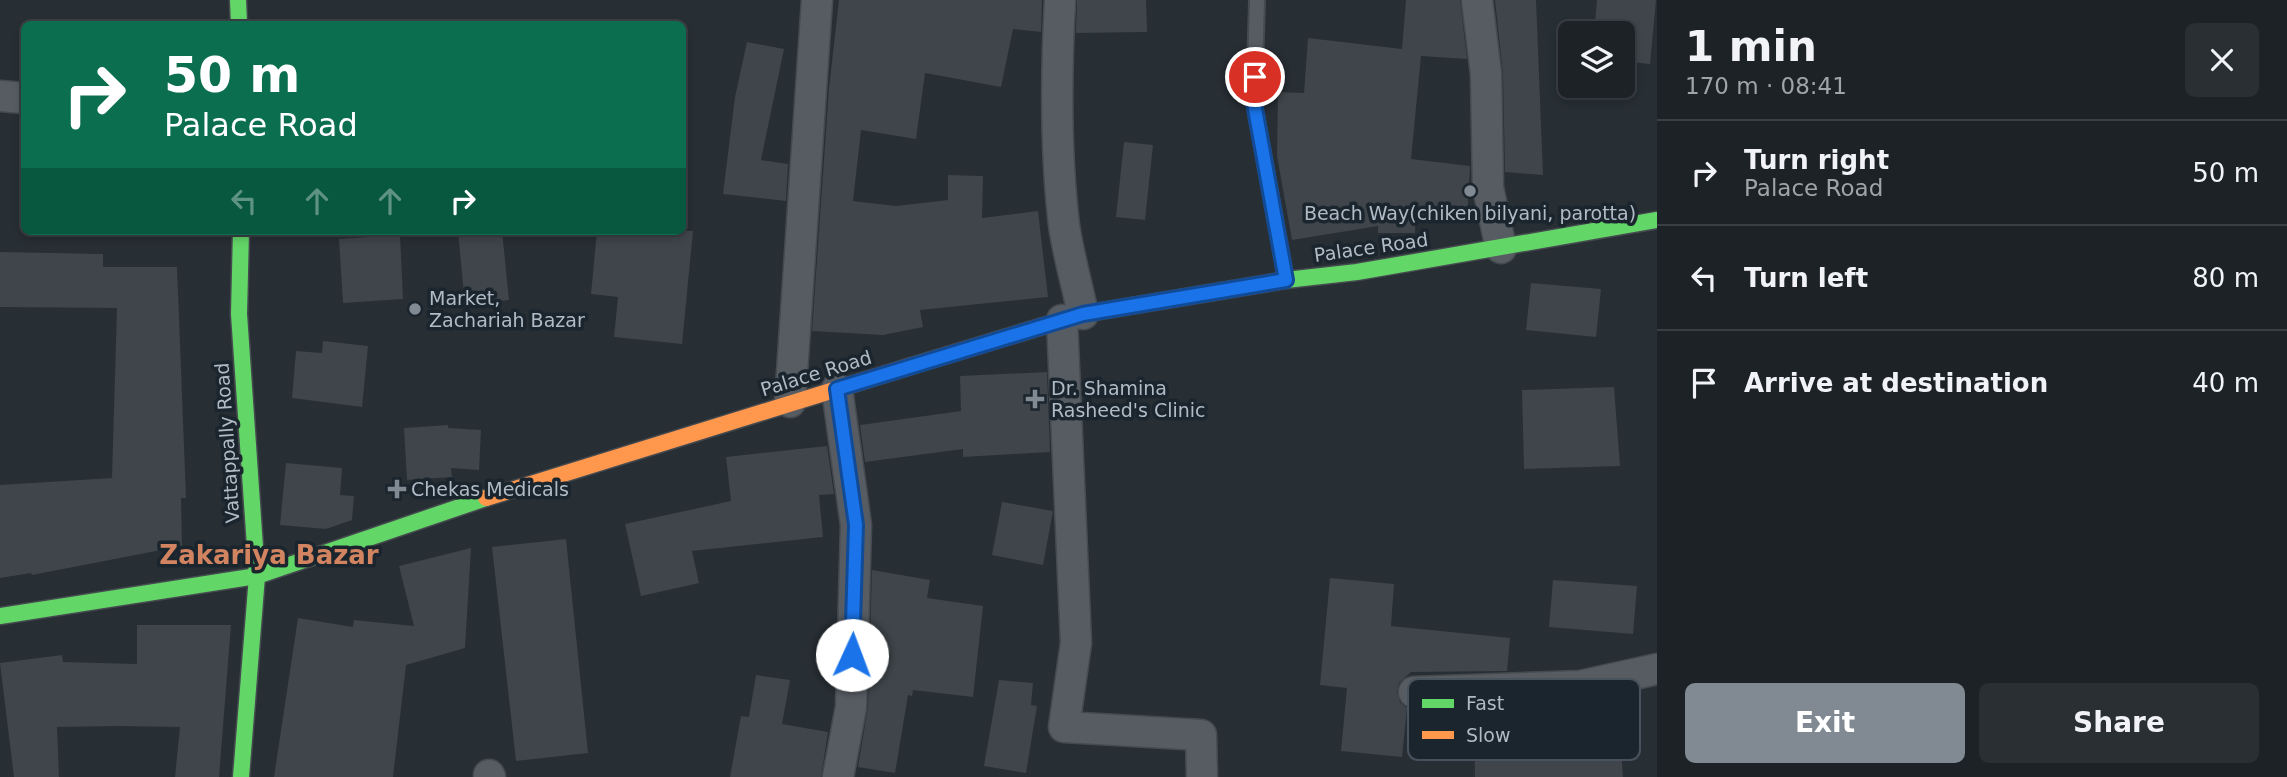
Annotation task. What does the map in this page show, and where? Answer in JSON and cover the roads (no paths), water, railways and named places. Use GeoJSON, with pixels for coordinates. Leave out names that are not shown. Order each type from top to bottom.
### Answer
{"type":"FeatureCollection","features":[{"type":"Feature","properties":{"kind":"main road"},"geometry":{"type":"LineString","coordinates":[[238,0],[239,21]]}},
{"type":"Feature","properties":{"kind":"main road","name":"Palace Road"},"geometry":{"type":"LineString","coordinates":[[0,616],[257,576],[562,472],[1073,317],[1286,280],[1357,272],[1657,220]]}},
{"type":"Feature","properties":{"kind":"main road","name":"Vattappally Road"},"geometry":{"type":"LineString","coordinates":[[240,235],[239,314],[257,576],[241,777]]}},
{"type":"Feature","properties":{"kind":"street"},"geometry":{"type":"LineString","coordinates":[[790,402],[817,0]]}},
{"type":"Feature","properties":{"kind":"street"},"geometry":{"type":"LineString","coordinates":[[1060,0],[1056,79],[1059,172],[1073,317],[1076,643],[1064,727],[1201,735],[1202,777]]}},
{"type":"Feature","properties":{"kind":"street"},"geometry":{"type":"LineString","coordinates":[[1477,0],[1486,74],[1488,188],[1501,248]]}},
{"type":"Feature","properties":{"kind":"street"},"geometry":{"type":"LineString","coordinates":[[0,96],[21,98]]}},
{"type":"Feature","properties":{"kind":"street"},"geometry":{"type":"LineString","coordinates":[[837,389],[856,525],[851,707],[838,777]]}},
{"type":"Feature","properties":{"kind":"street"},"geometry":{"type":"LineString","coordinates":[[1610,679],[1657,668]]}},
{"type":"Feature","properties":{"kind":"lane"},"geometry":{"type":"LineString","coordinates":[[1257,0],[1254,103],[1286,280]]}},
{"type":"Feature","properties":{"kind":"place","name":"Beach Way(chiken bilyani, parotta)"},"geometry":{"type":"Point","coordinates":[1470,191]}},
{"type":"Feature","properties":{"kind":"place","name":"Market, Zachariah Bazar"},"geometry":{"type":"Point","coordinates":[415,309]}},
{"type":"Feature","properties":{"kind":"place","name":"Dr. Shamina Rasheed's Clinic"},"geometry":{"type":"Point","coordinates":[1035,399]}},
{"type":"Feature","properties":{"kind":"place","name":"Chekas Medicals"},"geometry":{"type":"Point","coordinates":[397,489]}},
{"type":"Feature","properties":{"kind":"district","name":"Zakariya Bazar"},"geometry":{"type":"Point","coordinates":[269,555]}}]}
